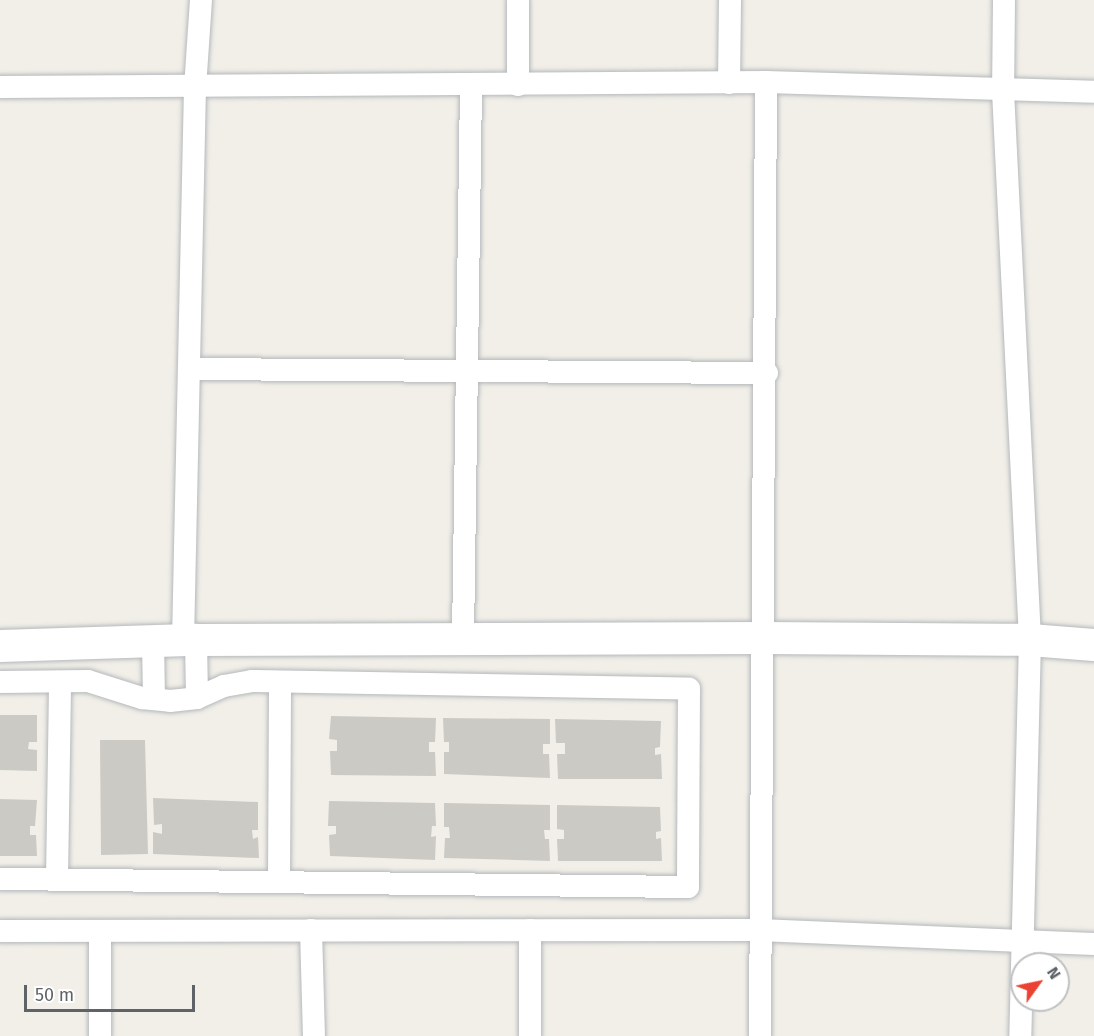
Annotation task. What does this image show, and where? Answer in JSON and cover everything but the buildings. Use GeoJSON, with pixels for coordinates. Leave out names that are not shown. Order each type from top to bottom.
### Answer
{"type":"FeatureCollection","features":[{"type":"Feature","properties":{"kind":"street"},"geometry":{"type":"LineString","coordinates":[[154,698],[178,641],[189,369],[195,88],[201,0]]}},
{"type":"Feature","properties":{"kind":"street"},"geometry":{"type":"LineString","coordinates":[[519,0],[519,85]]}},
{"type":"Feature","properties":{"kind":"street"},"geometry":{"type":"LineString","coordinates":[[729,82],[730,0]]}},
{"type":"Feature","properties":{"kind":"street"},"geometry":{"type":"LineString","coordinates":[[1004,0],[1003,91],[1030,640],[1020,943],[1020,1036]]}},
{"type":"Feature","properties":{"kind":"street"},"geometry":{"type":"LineString","coordinates":[[0,87],[195,88],[766,82],[1094,92]]}},
{"type":"Feature","properties":{"kind":"street"},"geometry":{"type":"LineString","coordinates":[[760,1036],[759,930],[767,373],[766,82]]}},
{"type":"Feature","properties":{"kind":"street"},"geometry":{"type":"LineString","coordinates":[[463,639],[471,85]]}},
{"type":"Feature","properties":{"kind":"street"},"geometry":{"type":"LineString","coordinates":[[189,369],[767,373]]}},
{"type":"Feature","properties":{"kind":"street"},"geometry":{"type":"LineString","coordinates":[[0,646],[178,641],[764,638],[1030,640],[1094,645]]}},
{"type":"Feature","properties":{"kind":"street"},"geometry":{"type":"LineString","coordinates":[[178,641],[197,698]]}},
{"type":"Feature","properties":{"kind":"street"},"geometry":{"type":"LineString","coordinates":[[0,681],[88,681],[154,698],[197,698],[224,686],[252,681],[280,685],[689,689],[688,887],[0,879]]}},
{"type":"Feature","properties":{"kind":"street"},"geometry":{"type":"LineString","coordinates":[[57,879],[60,682]]}},
{"type":"Feature","properties":{"kind":"street"},"geometry":{"type":"LineString","coordinates":[[279,882],[280,685]]}},
{"type":"Feature","properties":{"kind":"street"},"geometry":{"type":"LineString","coordinates":[[311,930],[314,1036]]}},
{"type":"Feature","properties":{"kind":"street"},"geometry":{"type":"LineString","coordinates":[[530,930],[530,1036]]}},
{"type":"Feature","properties":{"kind":"street"},"geometry":{"type":"LineString","coordinates":[[0,931],[759,930],[1020,943],[1094,944]]}},
{"type":"Feature","properties":{"kind":"street"},"geometry":{"type":"LineString","coordinates":[[100,932],[100,1036]]}}]}
